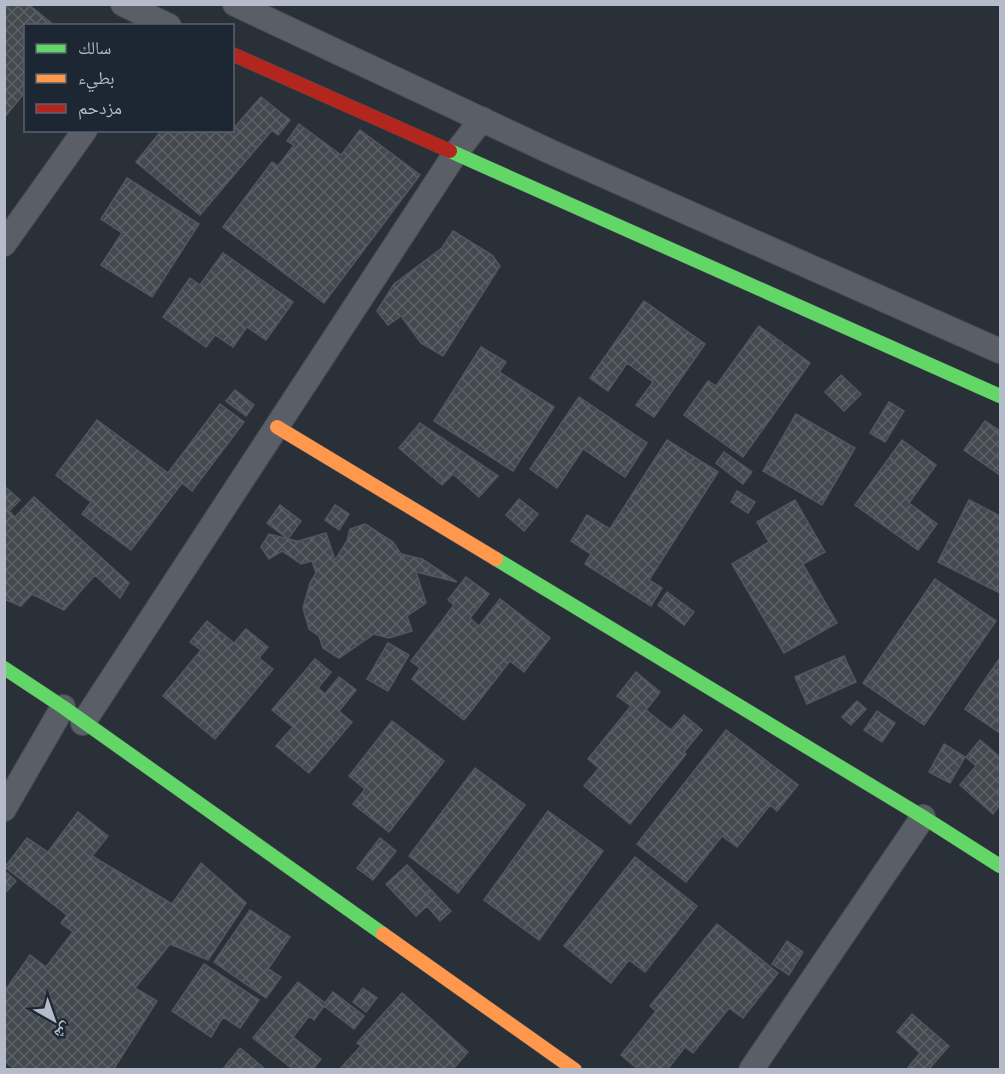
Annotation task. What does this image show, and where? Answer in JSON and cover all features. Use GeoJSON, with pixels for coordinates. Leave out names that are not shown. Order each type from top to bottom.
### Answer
{"type":"FeatureCollection","features":[{"type":"Feature","properties":{"kind":"street"},"geometry":{"type":"LineString","coordinates":[[123,4],[166,19]]}},
{"type":"Feature","properties":{"kind":"street"},"geometry":{"type":"LineString","coordinates":[[235,4],[482,119],[1000,351]]}},
{"type":"Feature","properties":{"kind":"street"},"geometry":{"type":"LineString","coordinates":[[234,55],[1000,396]]}},
{"type":"Feature","properties":{"kind":"street"},"geometry":{"type":"LineString","coordinates":[[83,723],[455,154],[482,119]]}},
{"type":"Feature","properties":{"kind":"street"},"geometry":{"type":"LineString","coordinates":[[4,244],[84,132]]}},
{"type":"Feature","properties":{"kind":"street"},"geometry":{"type":"LineString","coordinates":[[277,428],[923,817],[1000,866]]}},
{"type":"Feature","properties":{"kind":"street"},"geometry":{"type":"LineString","coordinates":[[4,668],[63,707],[575,1070]]}},
{"type":"Feature","properties":{"kind":"street"},"geometry":{"type":"LineString","coordinates":[[4,809],[63,707]]}},
{"type":"Feature","properties":{"kind":"street"},"geometry":{"type":"LineString","coordinates":[[751,1070],[923,817]]}},
{"type":"Feature","properties":{"kind":"building"},"geometry":{"type":"Polygon","coordinates":[[[4,4],[28,4],[53,24],[24,24],[24,93],[4,118],[4,4]]]}},
{"type":"Feature","properties":{"kind":"building"},"geometry":{"type":"Polygon","coordinates":[[[261,97],[290,120],[278,135],[272,130],[200,215],[136,162],[160,132],[234,132],[234,128],[261,97]]]}},
{"type":"Feature","properties":{"kind":"building"},"geometry":{"type":"Polygon","coordinates":[[[299,124],[341,155],[360,130],[420,175],[324,303],[223,227],[272,162],[278,166],[294,145],[287,141],[299,124]]]}},
{"type":"Feature","properties":{"kind":"building"},"geometry":{"type":"Polygon","coordinates":[[[127,178],[199,224],[152,297],[101,265],[122,233],[101,219],[127,178]]]}},
{"type":"Feature","properties":{"kind":"building"},"geometry":{"type":"Polygon","coordinates":[[[453,231],[492,255],[500,266],[443,356],[421,343],[401,316],[388,325],[377,311],[394,284],[442,248],[453,231]]]}},
{"type":"Feature","properties":{"kind":"building"},"geometry":{"type":"Polygon","coordinates":[[[223,253],[293,302],[266,340],[247,327],[233,347],[215,335],[206,347],[163,317],[190,278],[200,285],[223,253]]]}},
{"type":"Feature","properties":{"kind":"building"},"geometry":{"type":"Polygon","coordinates":[[[644,301],[705,344],[654,417],[636,405],[653,382],[627,363],[608,391],[590,378],[644,301]]]}},
{"type":"Feature","properties":{"kind":"building"},"geometry":{"type":"Polygon","coordinates":[[[759,326],[810,363],[743,457],[684,415],[708,381],[716,386],[759,326]]]}},
{"type":"Feature","properties":{"kind":"building"},"geometry":{"type":"Polygon","coordinates":[[[481,347],[506,362],[499,372],[554,407],[513,471],[434,421],[481,347]]]}},
{"type":"Feature","properties":{"kind":"building"},"geometry":{"type":"Polygon","coordinates":[[[841,375],[861,394],[844,411],[825,392],[841,375]]]}},
{"type":"Feature","properties":{"kind":"building"},"geometry":{"type":"Polygon","coordinates":[[[235,390],[254,405],[246,416],[226,401],[235,390]]]}},
{"type":"Feature","properties":{"kind":"building"},"geometry":{"type":"Polygon","coordinates":[[[579,397],[647,443],[625,477],[583,449],[557,488],[530,469],[579,397]]]}},
{"type":"Feature","properties":{"kind":"building"},"geometry":{"type":"Polygon","coordinates":[[[889,402],[904,411],[885,442],[870,433],[889,402]]]}},
{"type":"Feature","properties":{"kind":"building"},"geometry":{"type":"Polygon","coordinates":[[[220,404],[244,422],[192,491],[182,483],[131,550],[82,514],[91,502],[56,475],[97,420],[168,473],[220,404]]]}},
{"type":"Feature","properties":{"kind":"building"},"geometry":{"type":"Polygon","coordinates":[[[796,414],[855,448],[822,505],[763,471],[796,414]]]}},
{"type":"Feature","properties":{"kind":"building"},"geometry":{"type":"Polygon","coordinates":[[[985,421],[1000,431],[1000,475],[964,450],[985,421]]]}},
{"type":"Feature","properties":{"kind":"building"},"geometry":{"type":"Polygon","coordinates":[[[420,423],[498,476],[479,497],[453,474],[442,485],[399,448],[420,423]]]}},
{"type":"Feature","properties":{"kind":"building"},"geometry":{"type":"Polygon","coordinates":[[[667,440],[718,472],[649,580],[662,588],[651,606],[585,564],[591,554],[571,541],[587,515],[610,529],[667,440]]]}},
{"type":"Feature","properties":{"kind":"building"},"geometry":{"type":"Polygon","coordinates":[[[902,440],[936,465],[909,503],[937,524],[918,550],[855,505],[902,440]]]}},
{"type":"Feature","properties":{"kind":"building"},"geometry":{"type":"Polygon","coordinates":[[[724,452],[752,472],[743,484],[716,463],[724,452]]]}},
{"type":"Feature","properties":{"kind":"building"},"geometry":{"type":"Polygon","coordinates":[[[4,486],[20,500],[9,511],[15,517],[34,497],[129,583],[120,598],[95,575],[64,610],[32,594],[21,606],[4,599],[4,486]]]}},
{"type":"Feature","properties":{"kind":"building"},"geometry":{"type":"Polygon","coordinates":[[[737,491],[755,502],[748,513],[731,502],[737,491]]]}},
{"type":"Feature","properties":{"kind":"building"},"geometry":{"type":"Polygon","coordinates":[[[519,499],[538,514],[524,531],[506,515],[519,499]]]}},
{"type":"Feature","properties":{"kind":"building"},"geometry":{"type":"Polygon","coordinates":[[[795,500],[825,552],[803,564],[837,623],[784,653],[732,564],[769,542],[757,522],[795,500]]]}},
{"type":"Feature","properties":{"kind":"building"},"geometry":{"type":"Polygon","coordinates":[[[969,500],[1000,516],[1000,593],[938,562],[969,500]]]}},
{"type":"Feature","properties":{"kind":"building"},"geometry":{"type":"Polygon","coordinates":[[[280,505],[301,521],[288,539],[267,523],[280,505]]]}},
{"type":"Feature","properties":{"kind":"building"},"geometry":{"type":"Polygon","coordinates":[[[335,505],[349,514],[339,530],[325,520],[335,505]]]}},
{"type":"Feature","properties":{"kind":"building"},"geometry":{"type":"Polygon","coordinates":[[[365,524],[393,542],[401,554],[422,559],[457,582],[416,572],[426,603],[407,616],[412,631],[389,638],[374,634],[339,658],[323,648],[319,636],[309,629],[303,608],[310,583],[316,573],[312,561],[301,564],[282,551],[269,559],[261,547],[269,534],[295,542],[326,533],[335,560],[347,541],[350,529],[365,524]]]}},
{"type":"Feature","properties":{"kind":"building"},"geometry":{"type":"Polygon","coordinates":[[[466,577],[489,594],[470,618],[479,626],[500,599],[550,638],[524,672],[510,661],[464,720],[412,679],[420,668],[411,661],[454,605],[448,600],[466,577]]]}},
{"type":"Feature","properties":{"kind":"building"},"geometry":{"type":"Polygon","coordinates":[[[935,579],[996,621],[924,725],[863,683],[935,579]]]}},
{"type":"Feature","properties":{"kind":"building"},"geometry":{"type":"Polygon","coordinates":[[[667,592],[694,612],[684,625],[658,605],[667,592]]]}},
{"type":"Feature","properties":{"kind":"building"},"geometry":{"type":"Polygon","coordinates":[[[207,621],[234,643],[246,629],[268,647],[259,658],[273,669],[215,739],[163,696],[201,650],[190,642],[207,621]]]}},
{"type":"Feature","properties":{"kind":"building"},"geometry":{"type":"Polygon","coordinates":[[[388,643],[409,655],[388,691],[367,679],[388,643]]]}},
{"type":"Feature","properties":{"kind":"building"},"geometry":{"type":"Polygon","coordinates":[[[844,656],[856,682],[807,704],[795,677],[844,656]]]}},
{"type":"Feature","properties":{"kind":"building"},"geometry":{"type":"Polygon","coordinates":[[[1000,658],[1000,733],[965,709],[1000,658]]]}},
{"type":"Feature","properties":{"kind":"building"},"geometry":{"type":"Polygon","coordinates":[[[315,659],[331,672],[318,688],[325,694],[339,677],[356,690],[339,711],[352,722],[309,773],[276,746],[293,727],[272,710],[315,659]]]}},
{"type":"Feature","properties":{"kind":"building"},"geometry":{"type":"Polygon","coordinates":[[[636,672],[660,692],[646,710],[671,730],[684,715],[702,730],[684,752],[686,754],[630,824],[584,786],[599,768],[588,759],[631,706],[617,696],[636,672]]]}},
{"type":"Feature","properties":{"kind":"building"},"geometry":{"type":"Polygon","coordinates":[[[857,701],[866,709],[851,725],[842,717],[857,701]]]}},
{"type":"Feature","properties":{"kind":"building"},"geometry":{"type":"Polygon","coordinates":[[[877,711],[895,723],[882,742],[864,730],[877,711]]]}},
{"type":"Feature","properties":{"kind":"building"},"geometry":{"type":"Polygon","coordinates":[[[392,721],[444,761],[389,832],[353,804],[365,789],[349,776],[392,721]]]}},
{"type":"Feature","properties":{"kind":"building"},"geometry":{"type":"Polygon","coordinates":[[[726,730],[798,785],[777,811],[770,805],[737,847],[722,836],[686,882],[637,844],[726,730]]]}},
{"type":"Feature","properties":{"kind":"building"},"geometry":{"type":"Polygon","coordinates":[[[980,740],[1000,757],[1000,805],[993,814],[960,785],[976,766],[966,757],[980,740]]]}},
{"type":"Feature","properties":{"kind":"building"},"geometry":{"type":"Polygon","coordinates":[[[944,744],[965,757],[950,783],[929,772],[944,744]]]}},
{"type":"Feature","properties":{"kind":"building"},"geometry":{"type":"Polygon","coordinates":[[[475,768],[525,805],[458,893],[409,856],[475,768]]]}},
{"type":"Feature","properties":{"kind":"building"},"geometry":{"type":"Polygon","coordinates":[[[548,811],[603,851],[539,940],[484,900],[548,811]]]}},
{"type":"Feature","properties":{"kind":"building"},"geometry":{"type":"Polygon","coordinates":[[[78,812],[108,836],[92,856],[172,904],[201,863],[246,903],[208,960],[170,944],[135,988],[157,1001],[113,1070],[16,1070],[4,1061],[4,992],[30,955],[46,967],[73,932],[61,923],[67,915],[5,867],[27,838],[48,852],[78,812]]]}},
{"type":"Feature","properties":{"kind":"building"},"geometry":{"type":"Polygon","coordinates":[[[380,838],[396,851],[373,880],[357,868],[380,838]]]}},
{"type":"Feature","properties":{"kind":"building"},"geometry":{"type":"Polygon","coordinates":[[[635,857],[697,906],[645,972],[629,960],[611,983],[564,946],[635,857]]]}},
{"type":"Feature","properties":{"kind":"building"},"geometry":{"type":"Polygon","coordinates":[[[407,865],[451,911],[440,921],[427,906],[416,916],[386,884],[407,865]]]}},
{"type":"Feature","properties":{"kind":"building"},"geometry":{"type":"Polygon","coordinates":[[[7,873],[16,881],[7,891],[4,889],[4,876],[7,873]]]}},
{"type":"Feature","properties":{"kind":"building"},"geometry":{"type":"Polygon","coordinates":[[[250,910],[290,937],[268,969],[281,977],[266,998],[214,962],[250,910]]]}},
{"type":"Feature","properties":{"kind":"building"},"geometry":{"type":"Polygon","coordinates":[[[717,924],[778,973],[743,1018],[729,1008],[693,1053],[685,1047],[667,1070],[639,1070],[621,1055],[656,1011],[650,1006],[717,924]]]}},
{"type":"Feature","properties":{"kind":"building"},"geometry":{"type":"Polygon","coordinates":[[[787,941],[803,952],[789,975],[772,964],[787,941]]]}},
{"type":"Feature","properties":{"kind":"building"},"geometry":{"type":"Polygon","coordinates":[[[204,964],[259,1000],[240,1028],[223,1017],[211,1037],[172,1011],[204,964]]]}},
{"type":"Feature","properties":{"kind":"building"},"geometry":{"type":"Polygon","coordinates":[[[298,982],[325,1003],[333,992],[364,1016],[354,1029],[324,1006],[314,1020],[309,1016],[293,1037],[321,1059],[312,1070],[294,1070],[253,1038],[298,982]]]}},
{"type":"Feature","properties":{"kind":"building"},"geometry":{"type":"Polygon","coordinates":[[[363,988],[377,998],[366,1012],[353,1002],[363,988]]]}},
{"type":"Feature","properties":{"kind":"building"},"geometry":{"type":"Polygon","coordinates":[[[402,993],[468,1052],[452,1070],[339,1070],[361,1046],[357,1043],[402,993]]]}},
{"type":"Feature","properties":{"kind":"building"},"geometry":{"type":"Polygon","coordinates":[[[912,1014],[949,1046],[928,1070],[906,1070],[920,1053],[897,1032],[912,1014]]]}},
{"type":"Feature","properties":{"kind":"building"},"geometry":{"type":"Polygon","coordinates":[[[240,1048],[266,1070],[222,1070],[240,1048]]]}},
{"type":"Feature","properties":{"kind":"traffic: fast"},"geometry":{"type":"LineString","coordinates":[[450,151],[1000,396]]}},
{"type":"Feature","properties":{"kind":"traffic: fast"},"geometry":{"type":"LineString","coordinates":[[496,559],[1000,866]]}},
{"type":"Feature","properties":{"kind":"traffic: fast"},"geometry":{"type":"LineString","coordinates":[[4,668],[63,707],[383,934]]}},
{"type":"Feature","properties":{"kind":"traffic: slow"},"geometry":{"type":"LineString","coordinates":[[277,427],[496,559]]}},
{"type":"Feature","properties":{"kind":"traffic: slow"},"geometry":{"type":"LineString","coordinates":[[383,934],[575,1070]]}},
{"type":"Feature","properties":{"kind":"traffic: jam"},"geometry":{"type":"LineString","coordinates":[[234,55],[450,151]]}}]}
